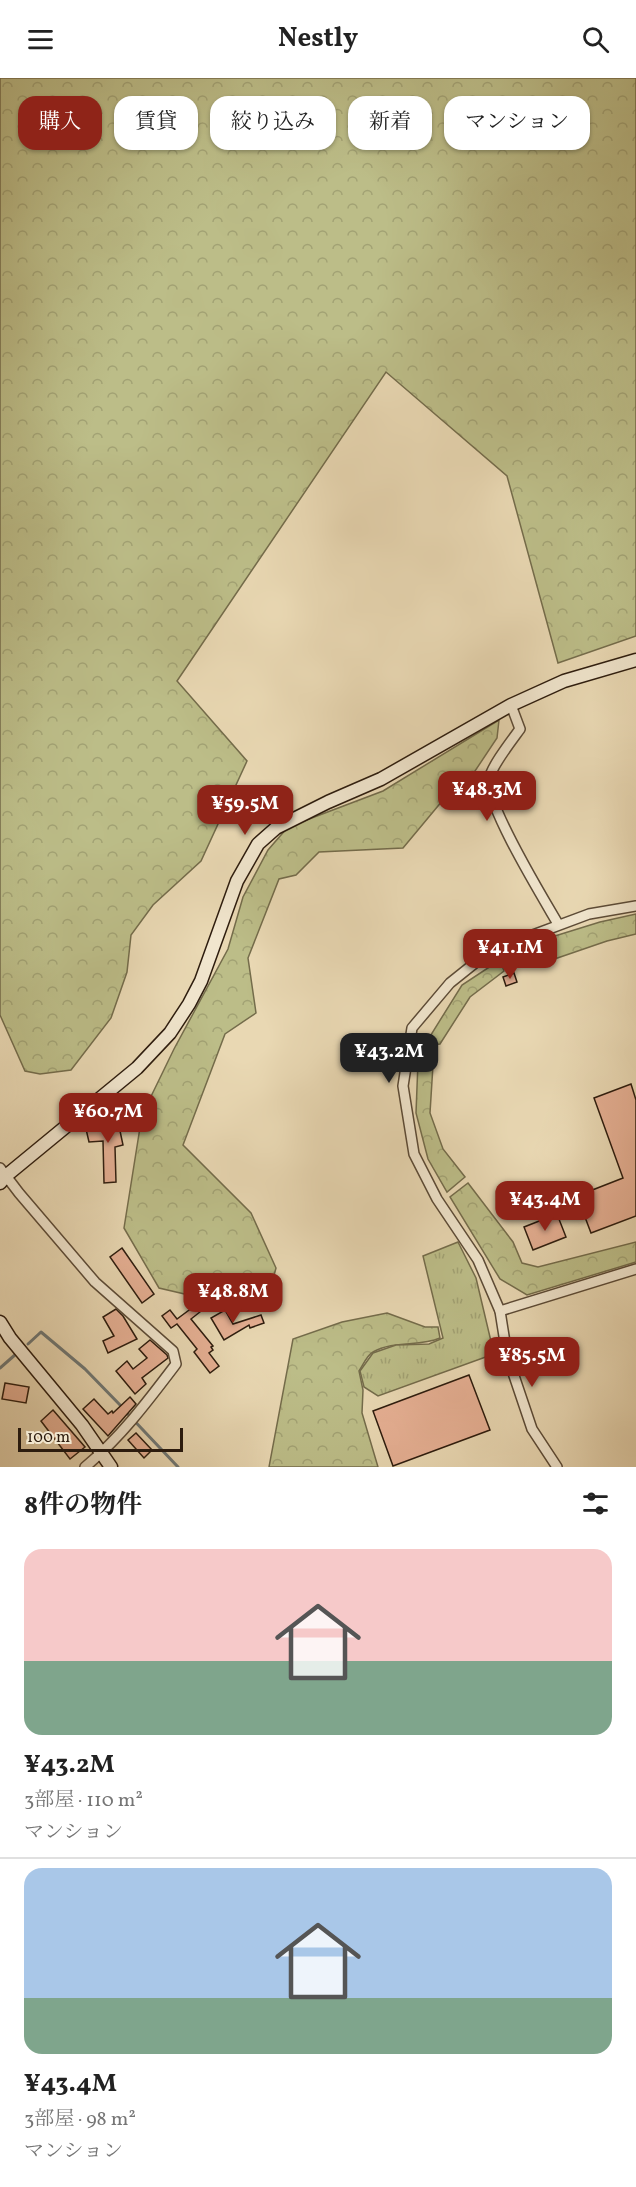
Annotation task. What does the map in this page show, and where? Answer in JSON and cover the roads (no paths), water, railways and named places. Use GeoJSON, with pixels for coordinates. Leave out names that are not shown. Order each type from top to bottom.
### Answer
{"type":"FeatureCollection","features":[{"type":"Feature","properties":{"kind":"street"},"geometry":{"type":"LineString","coordinates":[[85,1467],[102,1453],[135,1418],[176,1364],[173,1351],[95,1281],[2,1176],[137,1068],[170,1033],[201,981],[237,881],[258,844],[276,828],[381,779],[511,705],[564,681],[636,660]]}},
{"type":"Feature","properties":{"kind":"street"},"geometry":{"type":"LineString","coordinates":[[511,705],[520,729],[499,759],[489,780],[494,807],[558,924]]}},
{"type":"Feature","properties":{"kind":"street"},"geometry":{"type":"LineString","coordinates":[[557,1467],[532,1429],[507,1355],[500,1311],[478,1260],[437,1199],[414,1154],[403,1086],[412,1028],[450,983],[490,951],[589,914],[636,906]]}},
{"type":"Feature","properties":{"kind":"street"},"geometry":{"type":"LineString","coordinates":[[500,1311],[636,1269]]}},
{"type":"Feature","properties":{"kind":"street"},"geometry":{"type":"LineString","coordinates":[[0,1322],[10,1338],[82,1425],[111,1467]]}},
{"type":"Feature","properties":{"kind":"waterway"},"geometry":{"type":"LineString","coordinates":[[28,1344],[41,1332],[85,1369],[122,1407]]}},
{"type":"Feature","properties":{"kind":"waterway"},"geometry":{"type":"LineString","coordinates":[[0,1368],[16,1354]]}},
{"type":"Feature","properties":{"kind":"waterway"},"geometry":{"type":"LineString","coordinates":[[126,1412],[178,1467]]}}]}
